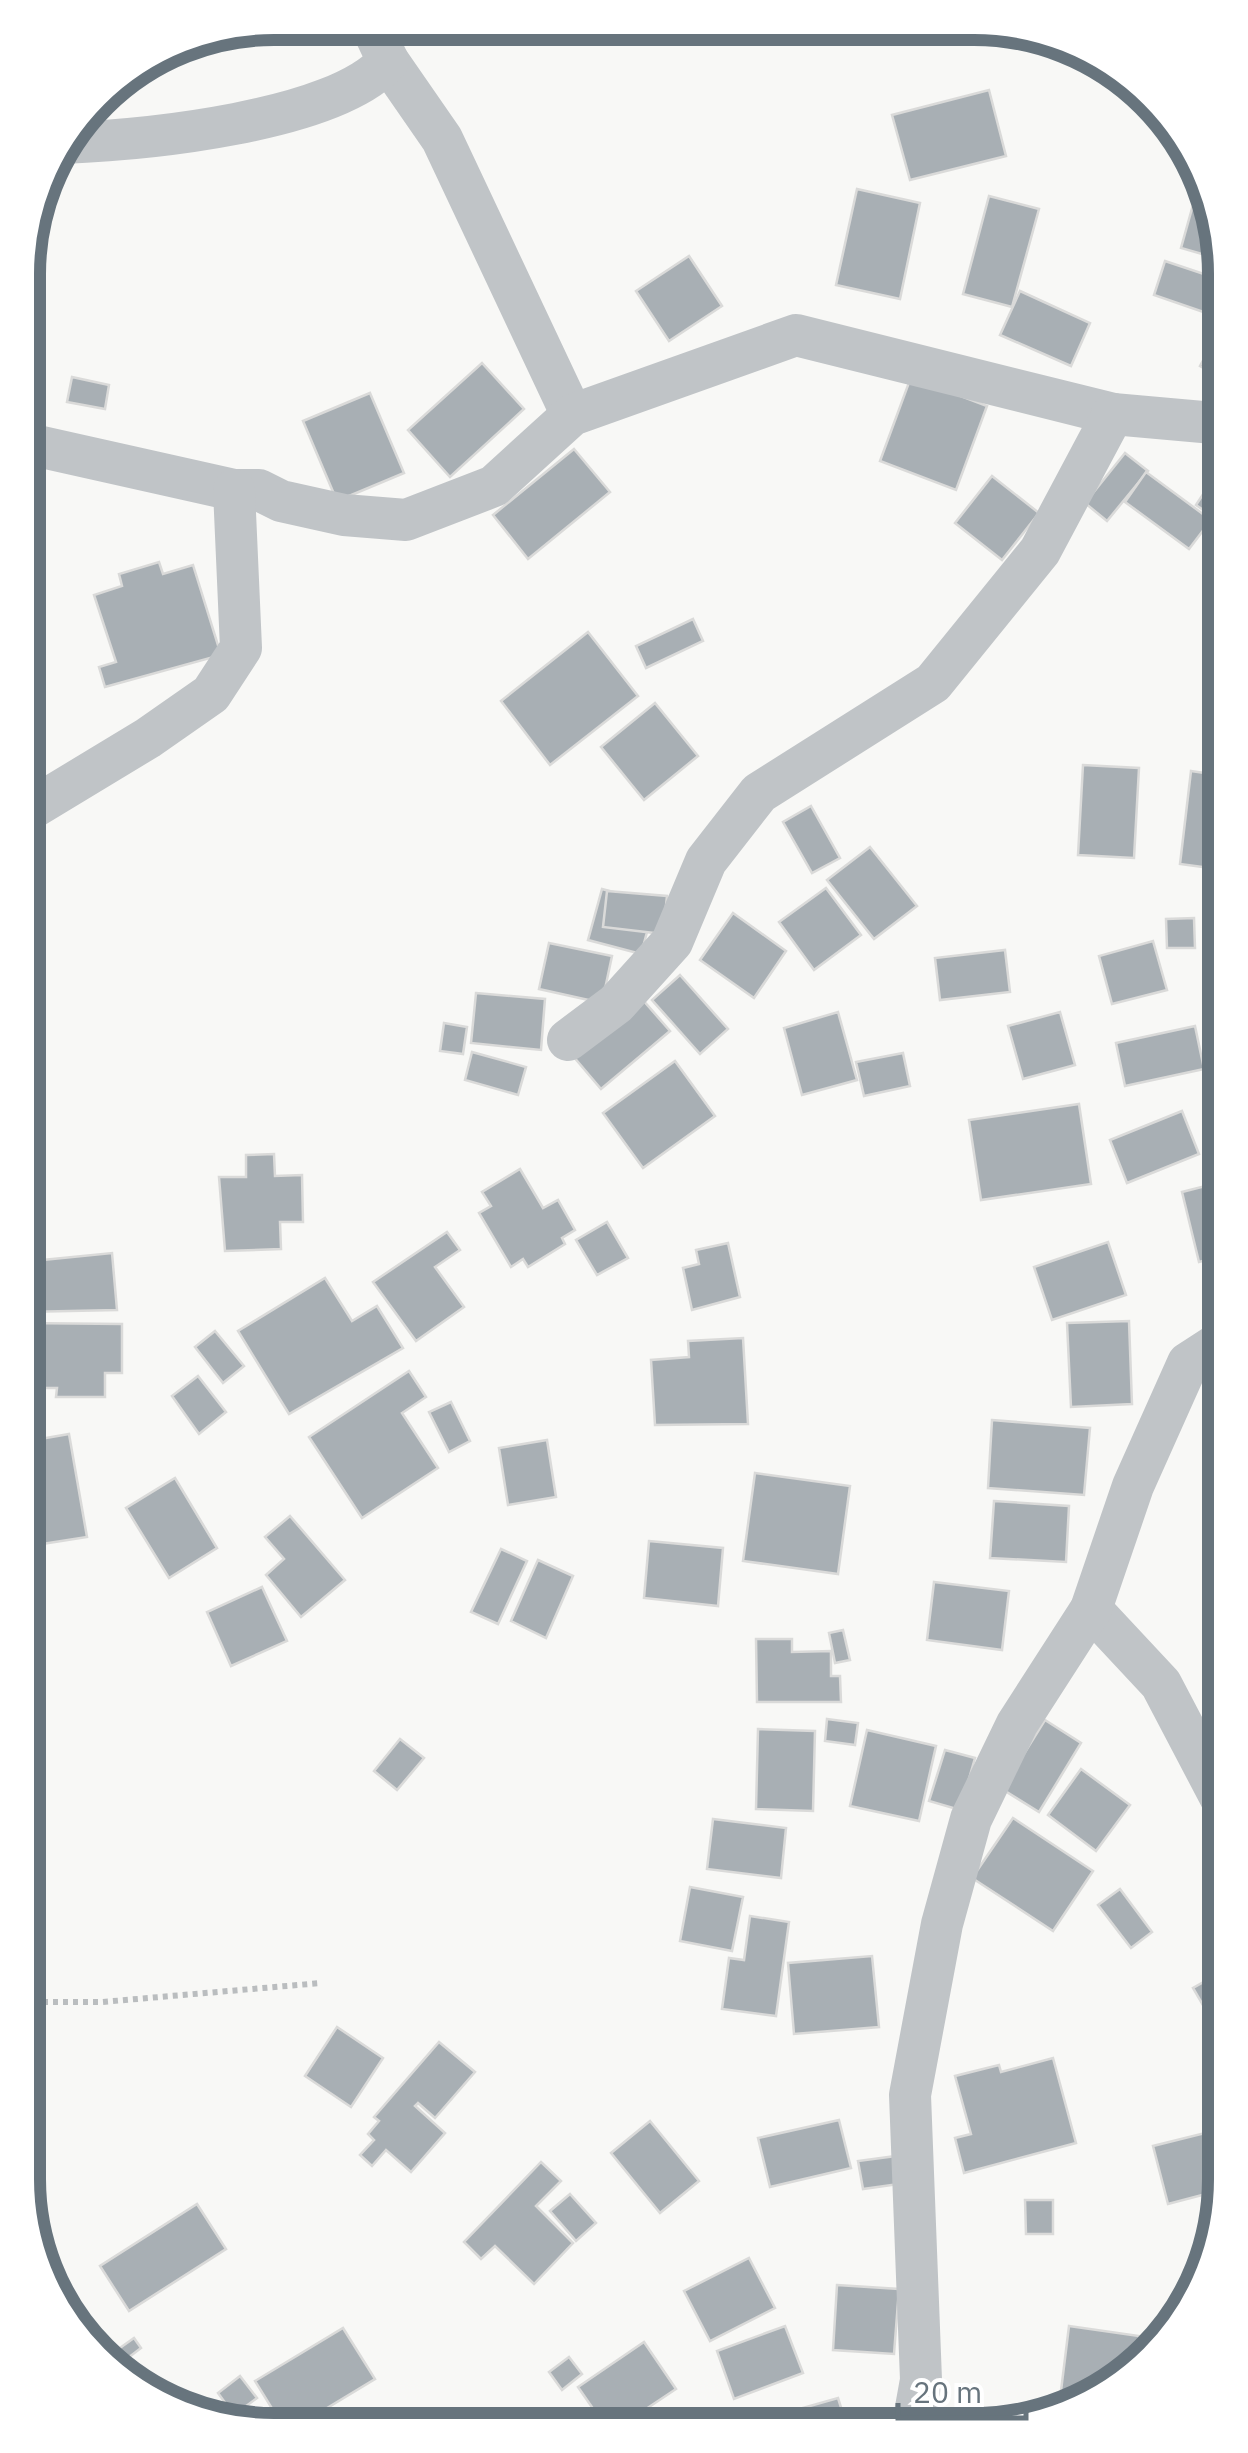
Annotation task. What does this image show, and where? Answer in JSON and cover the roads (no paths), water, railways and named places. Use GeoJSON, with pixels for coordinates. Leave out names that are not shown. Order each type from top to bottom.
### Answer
{"type":"FeatureCollection","features":[{"type":"Feature","properties":{"kind":"street"},"geometry":{"type":"LineString","coordinates":[[80,142],[160,139],[315,104],[354,90],[379,42],[442,139],[572,415]]}},
{"type":"Feature","properties":{"kind":"street"},"geometry":{"type":"LineString","coordinates":[[40,447],[234,490],[259,490],[282,501],[344,515],[406,520],[494,486],[572,415],[796,335],[1113,414],[1208,422]]}},
{"type":"Feature","properties":{"kind":"street"},"geometry":{"type":"LineString","coordinates":[[568,1040],[616,1004],[672,942],[706,861],[759,793],[933,684],[1040,551],[1113,414]]}},
{"type":"Feature","properties":{"kind":"street"},"geometry":{"type":"LineString","coordinates":[[40,802],[148,738],[211,694],[241,648],[234,490]]}},
{"type":"Feature","properties":{"kind":"street"},"geometry":{"type":"LineString","coordinates":[[915,2413],[921,2380],[910,2095],[942,1924],[972,1818],[1017,1724],[1091,1608],[1133,1486],[1188,1363],[1207,1350]]}},
{"type":"Feature","properties":{"kind":"street"},"geometry":{"type":"LineString","coordinates":[[1091,1608],[1161,1684],[1207,1772]]}}]}
